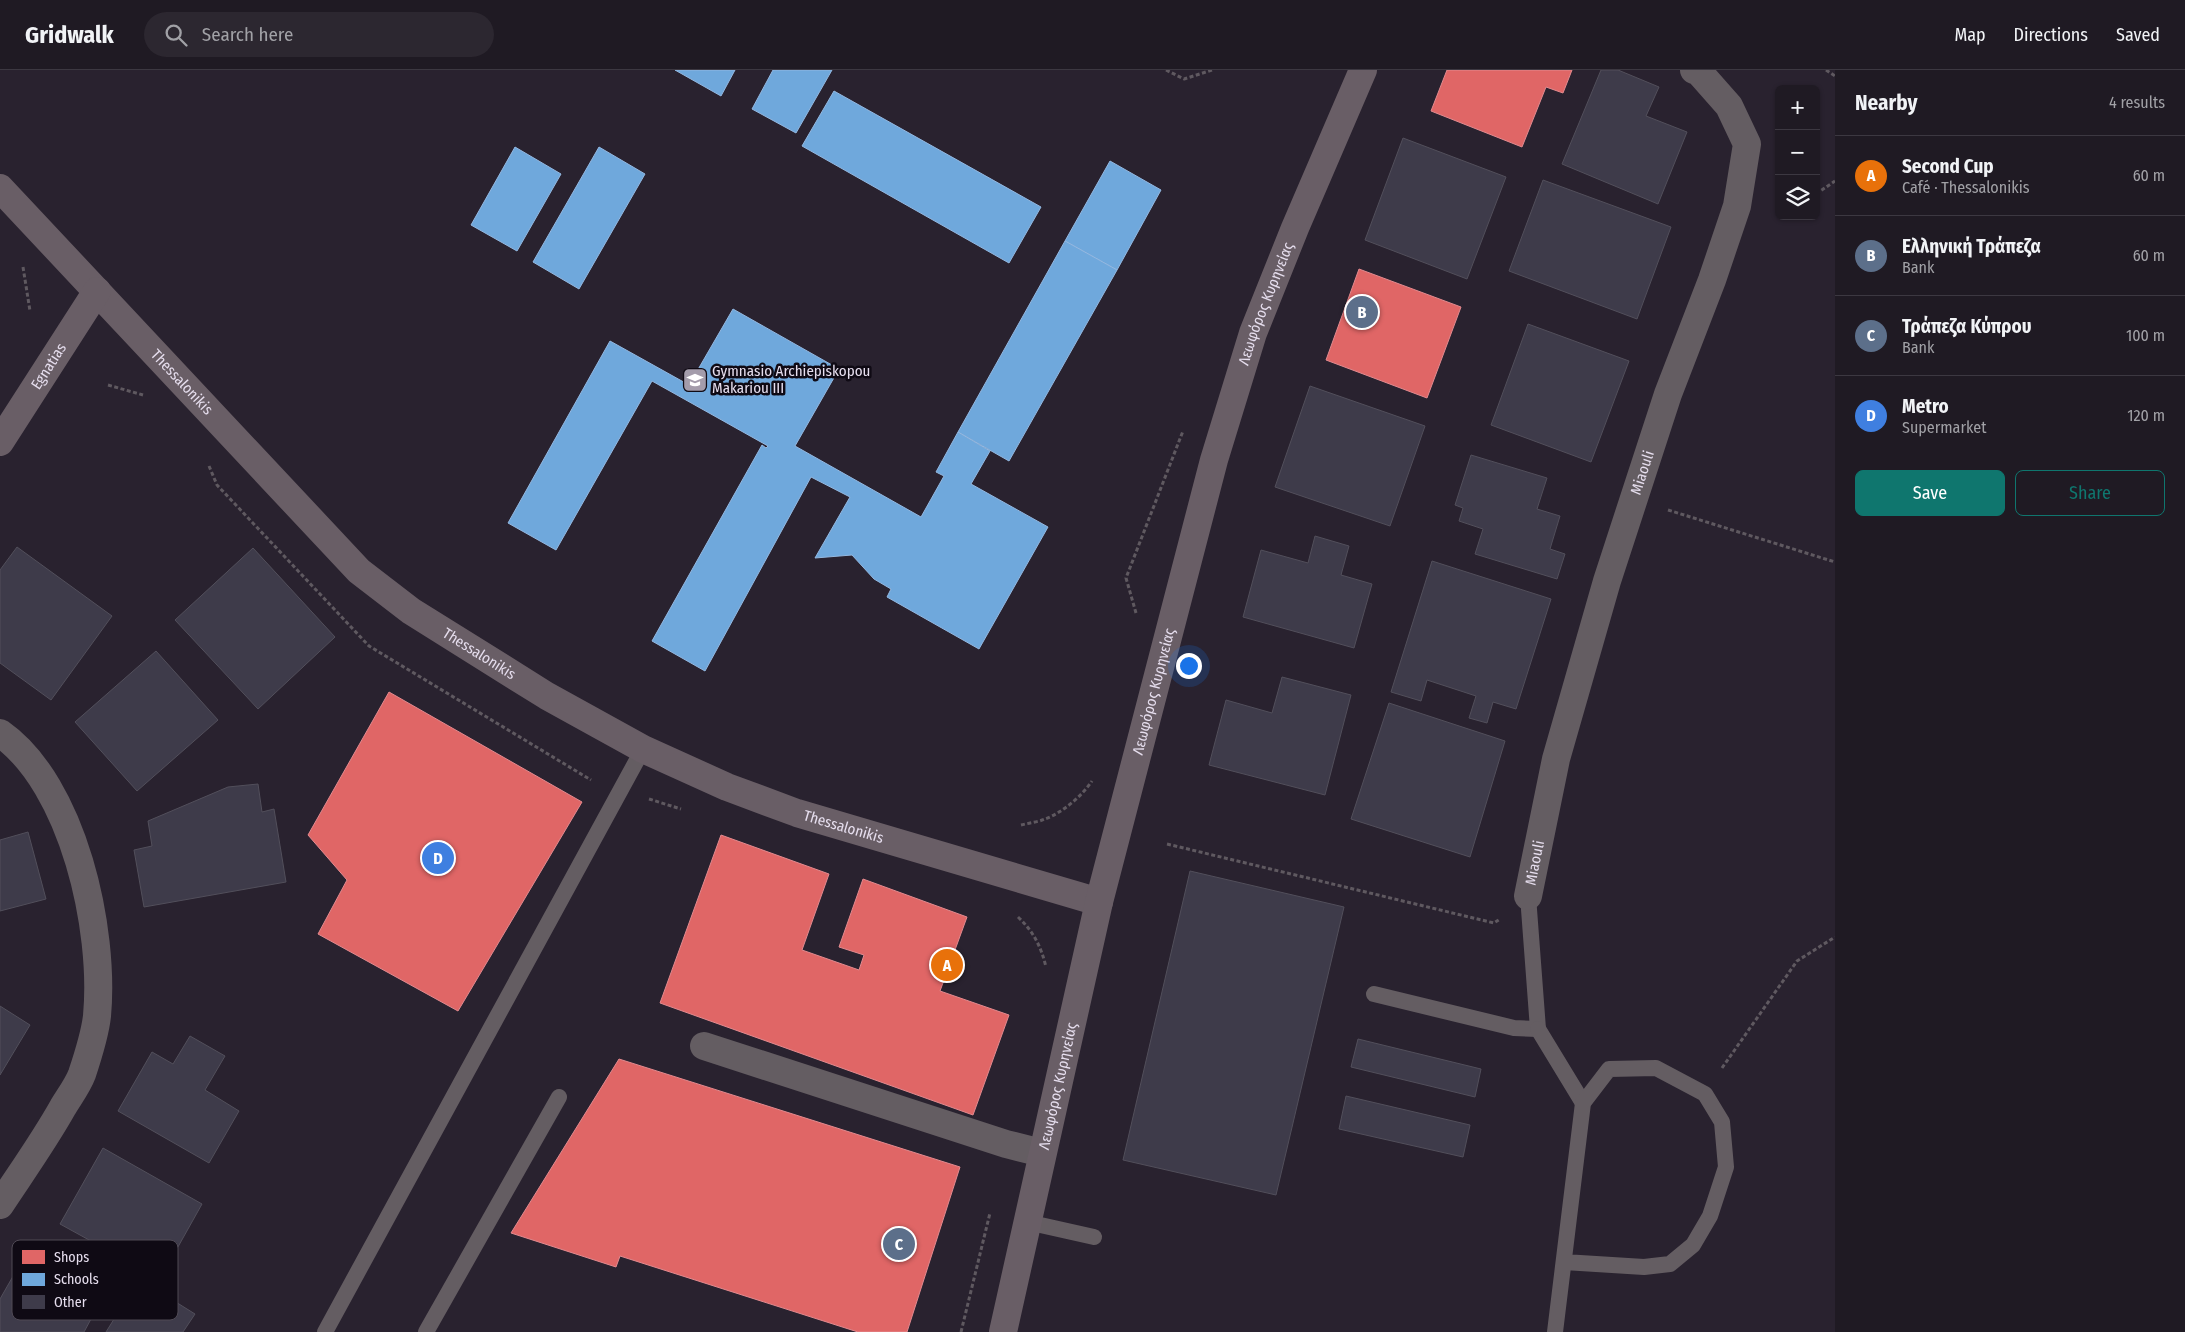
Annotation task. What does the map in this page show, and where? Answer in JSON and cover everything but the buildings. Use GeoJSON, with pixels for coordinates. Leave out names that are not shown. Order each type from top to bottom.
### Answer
{"type":"FeatureCollection","features":[{"type":"Feature","properties":{"kind":"main road","name":"Λεωφόρος Κυρηνείας"},"geometry":{"type":"LineString","coordinates":[[1003,1332],[1099,902],[1199,514],[1252,334],[1362,70]]}},
{"type":"Feature","properties":{"kind":"main road","name":"Thessalonikis"},"geometry":{"type":"LineString","coordinates":[[0,188],[359,571],[411,611],[547,696],[643,749],[727,787],[798,814],[1099,902]]}},
{"type":"Feature","properties":{"kind":"main road","name":"Egnatias"},"geometry":{"type":"LineString","coordinates":[[0,442],[97,291]]}},
{"type":"Feature","properties":{"kind":"street","name":"Miaouli"},"geometry":{"type":"LineString","coordinates":[[1528,896],[1556,759],[1607,582],[1668,394],[1712,280],[1737,206],[1748,144],[1729,106],[1699,72],[1694,70]]}},
{"type":"Feature","properties":{"kind":"street"},"geometry":{"type":"LineString","coordinates":[[0,733],[35,766],[65,818],[86,881],[96,948],[97,1016],[81,1076],[52,1126],[0,1206]]}},
{"type":"Feature","properties":{"kind":"street"},"geometry":{"type":"LineString","coordinates":[[704,1046],[997,1141],[1042,1153]]}},
{"type":"Feature","properties":{"kind":"lane"},"geometry":{"type":"LineString","coordinates":[[325,1332],[643,749]]}},
{"type":"Feature","properties":{"kind":"lane"},"geometry":{"type":"LineString","coordinates":[[1528,896],[1538,1029],[1583,1103]]}},
{"type":"Feature","properties":{"kind":"lane"},"geometry":{"type":"LineString","coordinates":[[1374,994],[1514,1028],[1538,1029]]}},
{"type":"Feature","properties":{"kind":"lane"},"geometry":{"type":"LineString","coordinates":[[1555,1332],[1583,1103],[1609,1069],[1656,1068],[1705,1094],[1722,1122],[1726,1167],[1710,1216],[1693,1245],[1670,1264],[1644,1267],[1564,1262]]}},
{"type":"Feature","properties":{"kind":"lane"},"geometry":{"type":"LineString","coordinates":[[426,1332],[559,1096]]}},
{"type":"Feature","properties":{"kind":"lane"},"geometry":{"type":"LineString","coordinates":[[1027,1222],[1094,1237]]}},
{"type":"Feature","properties":{"kind":"path"},"geometry":{"type":"LineString","coordinates":[[1166,70],[1184,79],[1212,70]]}},
{"type":"Feature","properties":{"kind":"path"},"geometry":{"type":"LineString","coordinates":[[1826,70],[1835,76]]}},
{"type":"Feature","properties":{"kind":"path"},"geometry":{"type":"LineString","coordinates":[[1820,191],[1835,181]]}},
{"type":"Feature","properties":{"kind":"path"},"geometry":{"type":"LineString","coordinates":[[22,261],[30,311]]}},
{"type":"Feature","properties":{"kind":"path"},"geometry":{"type":"LineString","coordinates":[[1634,500],[1835,562]]}},
{"type":"Feature","properties":{"kind":"path"},"geometry":{"type":"LineString","coordinates":[[1167,844],[1494,923],[1528,896]]}},
{"type":"Feature","properties":{"kind":"path"},"geometry":{"type":"LineString","coordinates":[[1705,1094],[1797,961],[1835,937]]}},
{"type":"Feature","properties":{"kind":"place","name":"Ελληνική Τράπεζα"},"geometry":{"type":"Point","coordinates":[1362,312]}},
{"type":"Feature","properties":{"kind":"place","name":"Gymnasio Archiepiskopou Makariou III"},"geometry":{"type":"Point","coordinates":[695,380]}},
{"type":"Feature","properties":{"kind":"place","name":"Metro"},"geometry":{"type":"Point","coordinates":[438,858]}},
{"type":"Feature","properties":{"kind":"place","name":"Second Cup"},"geometry":{"type":"Point","coordinates":[947,965]}},
{"type":"Feature","properties":{"kind":"place","name":"Τράπεζα Κύπρου"},"geometry":{"type":"Point","coordinates":[899,1244]}}]}
